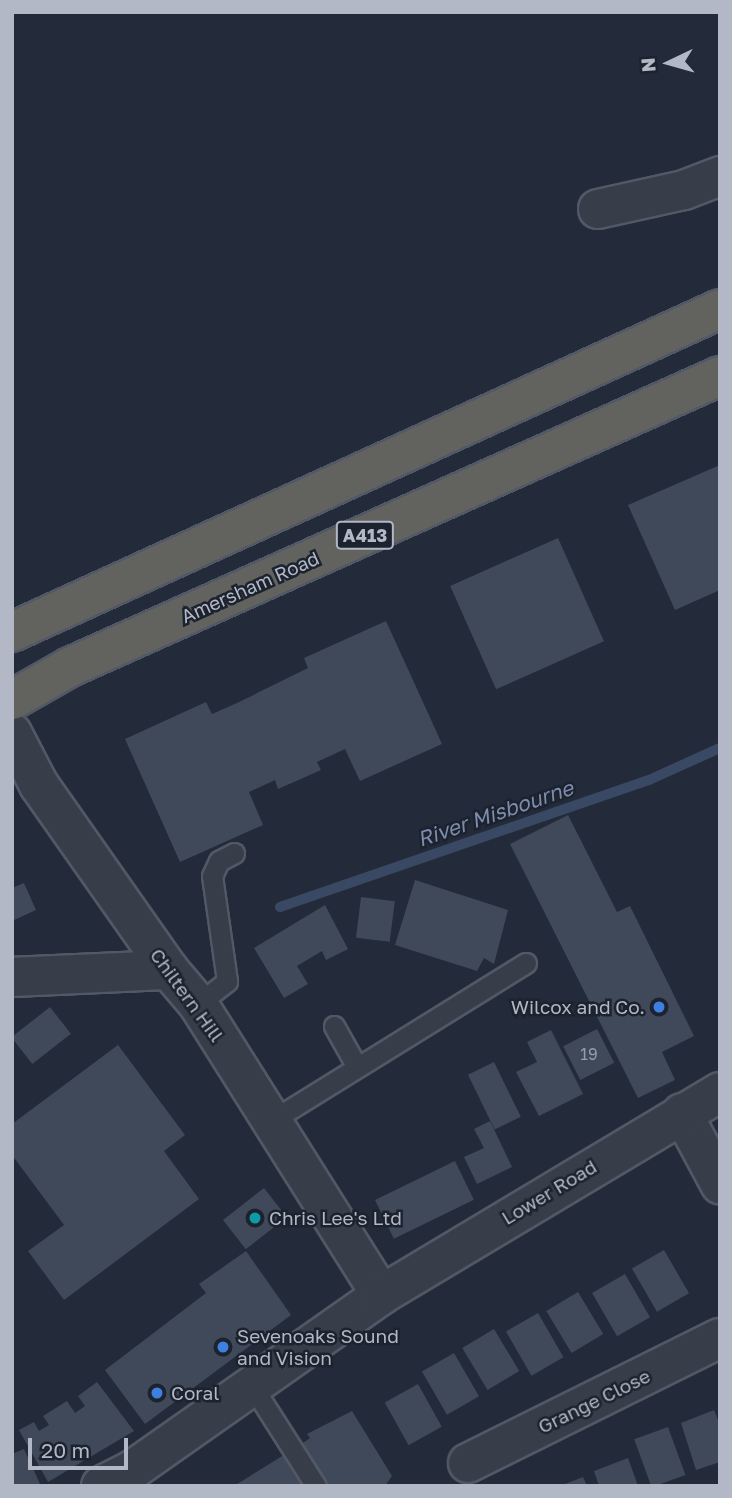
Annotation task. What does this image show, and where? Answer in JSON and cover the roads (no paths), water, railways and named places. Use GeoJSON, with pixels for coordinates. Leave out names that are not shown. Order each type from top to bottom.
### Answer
{"type":"FeatureCollection","features":[{"type":"Feature","properties":{"kind":"highway"},"geometry":{"type":"LineString","coordinates":[[12,632],[720,309]]}},
{"type":"Feature","properties":{"kind":"highway","name":"Amersham Road"},"geometry":{"type":"LineString","coordinates":[[12,700],[70,667],[720,376]]}},
{"type":"Feature","properties":{"kind":"street"},"geometry":{"type":"LineString","coordinates":[[598,209],[684,190],[720,176]]}},
{"type":"Feature","properties":{"kind":"street","name":"Chiltern Hill"},"geometry":{"type":"LineString","coordinates":[[12,733],[39,785],[169,970],[198,1004],[381,1295]]}},
{"type":"Feature","properties":{"kind":"street"},"geometry":{"type":"LineString","coordinates":[[12,977],[169,970]]}},
{"type":"Feature","properties":{"kind":"street","name":"Lower Road"},"geometry":{"type":"LineString","coordinates":[[101,1486],[131,1471],[381,1295],[720,1092]]}},
{"type":"Feature","properties":{"kind":"street"},"geometry":{"type":"LineString","coordinates":[[682,1113],[720,1184]]}},
{"type":"Feature","properties":{"kind":"street","name":"Grange Close"},"geometry":{"type":"LineString","coordinates":[[468,1464],[720,1338]]}},
{"type":"Feature","properties":{"kind":"lane"},"geometry":{"type":"LineString","coordinates":[[198,1004],[227,981],[212,876],[219,862],[234,853]]}},
{"type":"Feature","properties":{"kind":"lane"},"geometry":{"type":"LineString","coordinates":[[271,1121],[526,963]]}},
{"type":"Feature","properties":{"kind":"lane"},"geometry":{"type":"LineString","coordinates":[[334,1026],[357,1067]]}},
{"type":"Feature","properties":{"kind":"lane"},"geometry":{"type":"LineString","coordinates":[[251,1384],[316,1486]]}},
{"type":"Feature","properties":{"kind":"waterway","name":"River Misbourne"},"geometry":{"type":"LineString","coordinates":[[280,907],[649,780],[720,748]]}},
{"type":"Feature","properties":{"kind":"place","name":"Wilcox and Co."},"geometry":{"type":"Point","coordinates":[659,1007]}},
{"type":"Feature","properties":{"kind":"place","name":"Chris Lee's Ltd"},"geometry":{"type":"Point","coordinates":[255,1218]}},
{"type":"Feature","properties":{"kind":"place","name":"Sevenoaks Sound and Vision"},"geometry":{"type":"Point","coordinates":[223,1347]}},
{"type":"Feature","properties":{"kind":"place","name":"Coral"},"geometry":{"type":"Point","coordinates":[157,1393]}}]}
